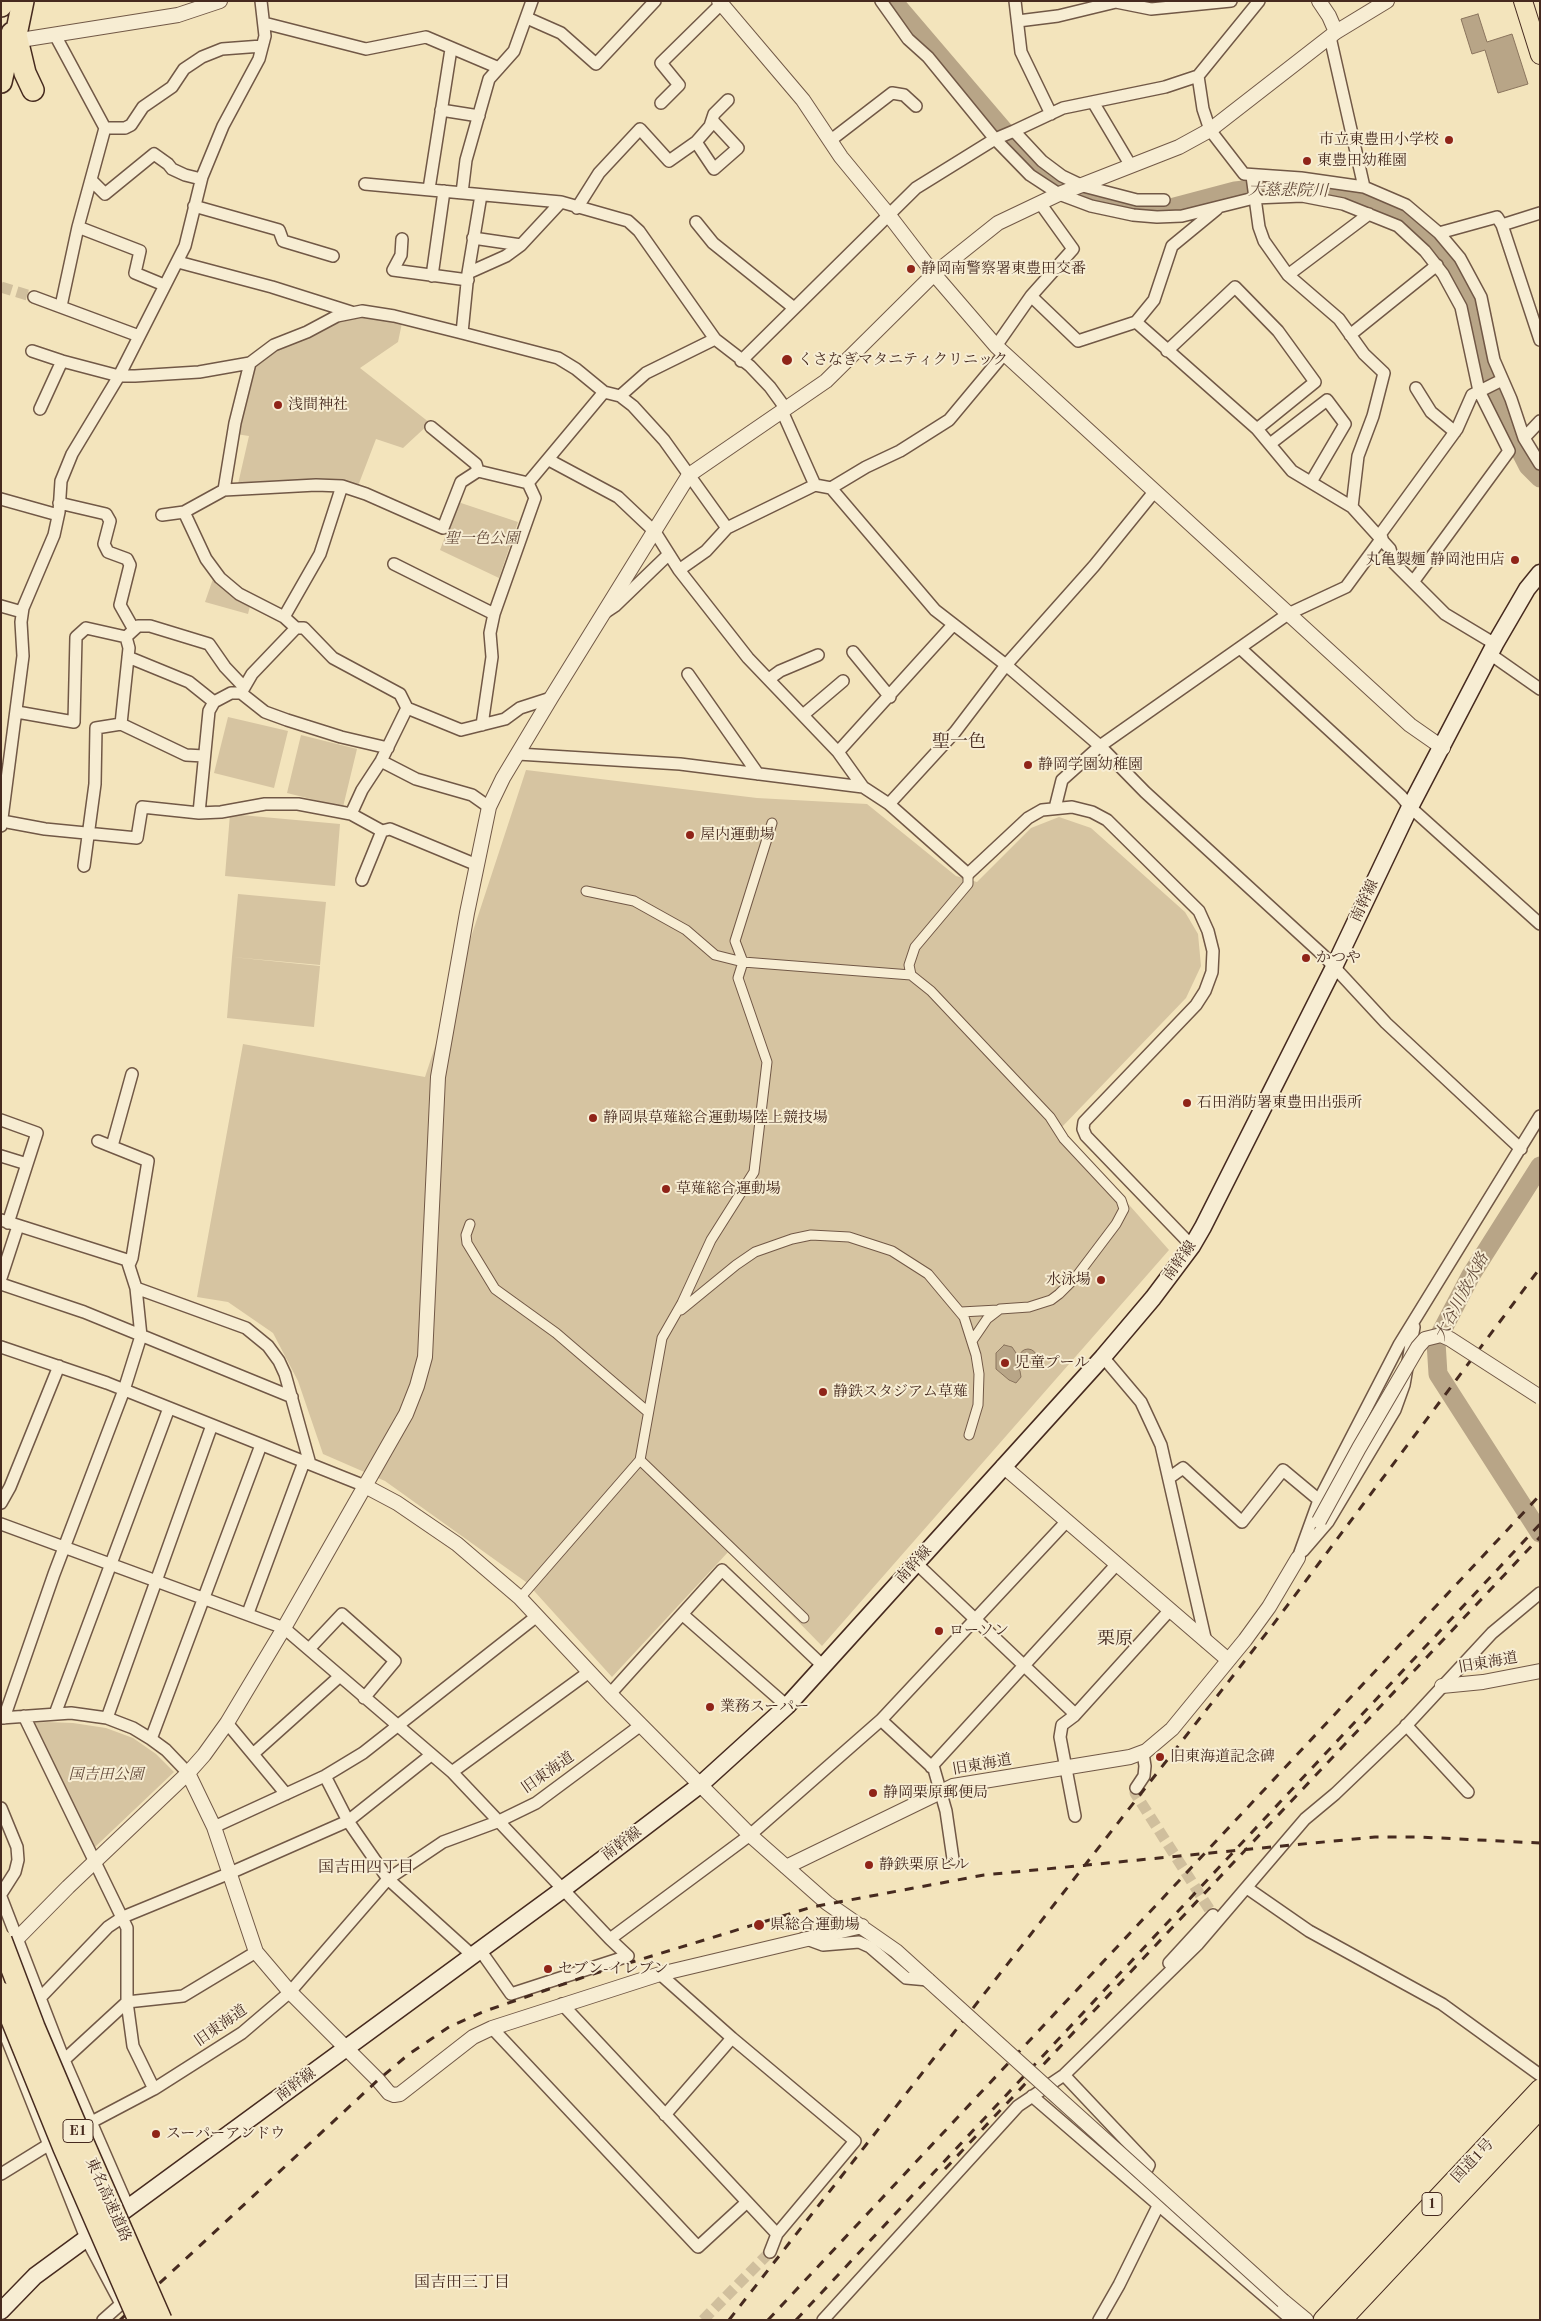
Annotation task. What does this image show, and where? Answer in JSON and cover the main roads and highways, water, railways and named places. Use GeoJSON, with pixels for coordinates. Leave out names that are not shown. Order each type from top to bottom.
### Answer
{"type":"FeatureCollection","features":[{"type":"Feature","properties":{"kind":"highway"},"geometry":{"type":"LineString","coordinates":[[1,6],[2,1]]}},
{"type":"Feature","properties":{"kind":"highway"},"geometry":{"type":"LineString","coordinates":[[1,82],[22,1]]}},
{"type":"Feature","properties":{"kind":"highway"},"geometry":{"type":"LineString","coordinates":[[22,1],[16,35],[25,73],[33,90]]}},
{"type":"Feature","properties":{"kind":"highway","name":"東名高速道路"},"geometry":{"type":"LineString","coordinates":[[9,1940],[74,2123],[161,2320]]}},
{"type":"Feature","properties":{"kind":"highway","name":"東名高速道路"},"geometry":{"type":"LineString","coordinates":[[1,1993],[64,2148],[139,2320]]}},
{"type":"Feature","properties":{"kind":"highway","name":"国道1号"},"geometry":{"type":"LineString","coordinates":[[1323,2320],[1540,2089]]}},
{"type":"Feature","properties":{"kind":"highway","name":"国道1号"},"geometry":{"type":"LineString","coordinates":[[1342,2320],[1540,2109]]}},
{"type":"Feature","properties":{"kind":"main road"},"geometry":{"type":"LineString","coordinates":[[1523,1],[1539,49]]}},
{"type":"Feature","properties":{"kind":"main road","name":"南幹線"},"geometry":{"type":"LineString","coordinates":[[1,2311],[35,2276],[562,1890],[700,1785],[787,1706],[822,1665],[1103,1357],[1153,1298],[1192,1246],[1334,967],[1410,807],[1492,649],[1527,590],[1540,573]]}},
{"type":"Feature","properties":{"kind":"waterway","name":"大慈悲院川"},"geometry":{"type":"LineString","coordinates":[[893,1],[1016,145],[1032,162],[1072,193],[1095,201],[1133,209],[1167,209],[1235,191],[1271,187],[1346,191],[1371,198],[1415,224],[1434,244],[1475,306],[1486,371],[1505,421],[1528,466],[1540,478]]}},
{"type":"Feature","properties":{"kind":"waterway","name":"大谷川放水路"},"geometry":{"type":"LineString","coordinates":[[1540,1166],[1471,1275],[1436,1342],[1438,1374],[1540,1533]]}},
{"type":"Feature","properties":{"kind":"tunnel"},"geometry":{"type":"LineString","coordinates":[[1,287],[34,297]]}},
{"type":"Feature","properties":{"kind":"tunnel"},"geometry":{"type":"LineString","coordinates":[[1136,1788],[1135,1793],[1213,1915]]}},
{"type":"Feature","properties":{"kind":"tunnel"},"geometry":{"type":"LineString","coordinates":[[703,2320],[770,2252]]}},
{"type":"Feature","properties":{"kind":"railway"},"geometry":{"type":"LineString","coordinates":[[729,2320],[1272,1626],[1540,1268]]}},
{"type":"Feature","properties":{"kind":"railway"},"geometry":{"type":"LineString","coordinates":[[768,2320],[1540,1495]]}},
{"type":"Feature","properties":{"kind":"railway"},"geometry":{"type":"LineString","coordinates":[[796,2320],[1540,1524]]}},
{"type":"Feature","properties":{"kind":"railway"},"geometry":{"type":"LineString","coordinates":[[945,2169],[1540,1537]]}},
{"type":"Feature","properties":{"kind":"railway"},"geometry":{"type":"LineString","coordinates":[[120,2320],[378,2080],[409,2054],[449,2027],[485,2011],[593,1974],[812,1907],[984,1875],[1375,1837],[1419,1837],[1540,1843]]}},
{"type":"Feature","properties":{"kind":"place","name":"市立東豊田小学校"},"geometry":{"type":"Point","coordinates":[1449,140]}},
{"type":"Feature","properties":{"kind":"place","name":"東豊田幼稚園"},"geometry":{"type":"Point","coordinates":[1307,161]}},
{"type":"Feature","properties":{"kind":"place","name":"静岡南警察署東豊田交番"},"geometry":{"type":"Point","coordinates":[911,269]}},
{"type":"Feature","properties":{"kind":"place","name":"くさなぎマタニティクリニック"},"geometry":{"type":"Point","coordinates":[787,360]}},
{"type":"Feature","properties":{"kind":"place","name":"浅間神社"},"geometry":{"type":"Point","coordinates":[278,405]}},
{"type":"Feature","properties":{"kind":"place","name":"丸亀製麺 静岡池田店"},"geometry":{"type":"Point","coordinates":[1515,560]}},
{"type":"Feature","properties":{"kind":"place","name":"静岡学園幼稚園"},"geometry":{"type":"Point","coordinates":[1028,765]}},
{"type":"Feature","properties":{"kind":"place","name":"屋内運動場"},"geometry":{"type":"Point","coordinates":[690,835]}},
{"type":"Feature","properties":{"kind":"place","name":"かつや"},"geometry":{"type":"Point","coordinates":[1306,958]}},
{"type":"Feature","properties":{"kind":"place","name":"石田消防署東豊田出張所"},"geometry":{"type":"Point","coordinates":[1187,1103]}},
{"type":"Feature","properties":{"kind":"place","name":"静岡県草薙総合運動場陸上競技場"},"geometry":{"type":"Point","coordinates":[593,1118]}},
{"type":"Feature","properties":{"kind":"place","name":"草薙総合運動場"},"geometry":{"type":"Point","coordinates":[666,1189]}},
{"type":"Feature","properties":{"kind":"place","name":"水泳場"},"geometry":{"type":"Point","coordinates":[1101,1280]}},
{"type":"Feature","properties":{"kind":"place","name":"児童プール"},"geometry":{"type":"Point","coordinates":[1005,1363]}},
{"type":"Feature","properties":{"kind":"place","name":"静鉄スタジアム草薙"},"geometry":{"type":"Point","coordinates":[823,1392]}},
{"type":"Feature","properties":{"kind":"place","name":"ローソン"},"geometry":{"type":"Point","coordinates":[939,1631]}},
{"type":"Feature","properties":{"kind":"place","name":"業務スーパー"},"geometry":{"type":"Point","coordinates":[710,1707]}},
{"type":"Feature","properties":{"kind":"place","name":"旧東海道記念碑"},"geometry":{"type":"Point","coordinates":[1160,1757]}},
{"type":"Feature","properties":{"kind":"place","name":"静岡栗原郵便局"},"geometry":{"type":"Point","coordinates":[873,1793]}},
{"type":"Feature","properties":{"kind":"place","name":"静鉄栗原ビル"},"geometry":{"type":"Point","coordinates":[869,1865]}},
{"type":"Feature","properties":{"kind":"place","name":"県総合運動場"},"geometry":{"type":"Point","coordinates":[759,1925]}},
{"type":"Feature","properties":{"kind":"place","name":"セブン-イレブン"},"geometry":{"type":"Point","coordinates":[548,1969]}},
{"type":"Feature","properties":{"kind":"place","name":"スーパーアンドウ"},"geometry":{"type":"Point","coordinates":[156,2134]}},
{"type":"Feature","properties":{"kind":"district","name":"聖一色"},"geometry":{"type":"Point","coordinates":[959,742]}},
{"type":"Feature","properties":{"kind":"district","name":"栗原"},"geometry":{"type":"Point","coordinates":[1115,1639]}},
{"type":"Feature","properties":{"kind":"district","name":"国吉田四丁目"},"geometry":{"type":"Point","coordinates":[366,1868]}},
{"type":"Feature","properties":{"kind":"district","name":"国吉田三丁目"},"geometry":{"type":"Point","coordinates":[462,2283]}},
{"type":"Feature","properties":{"kind":"park label","name":"聖一色公園"},"geometry":{"type":"Point","coordinates":[482,539]}},
{"type":"Feature","properties":{"kind":"park label","name":"国吉田公園"},"geometry":{"type":"Point","coordinates":[106,1775]}}]}
